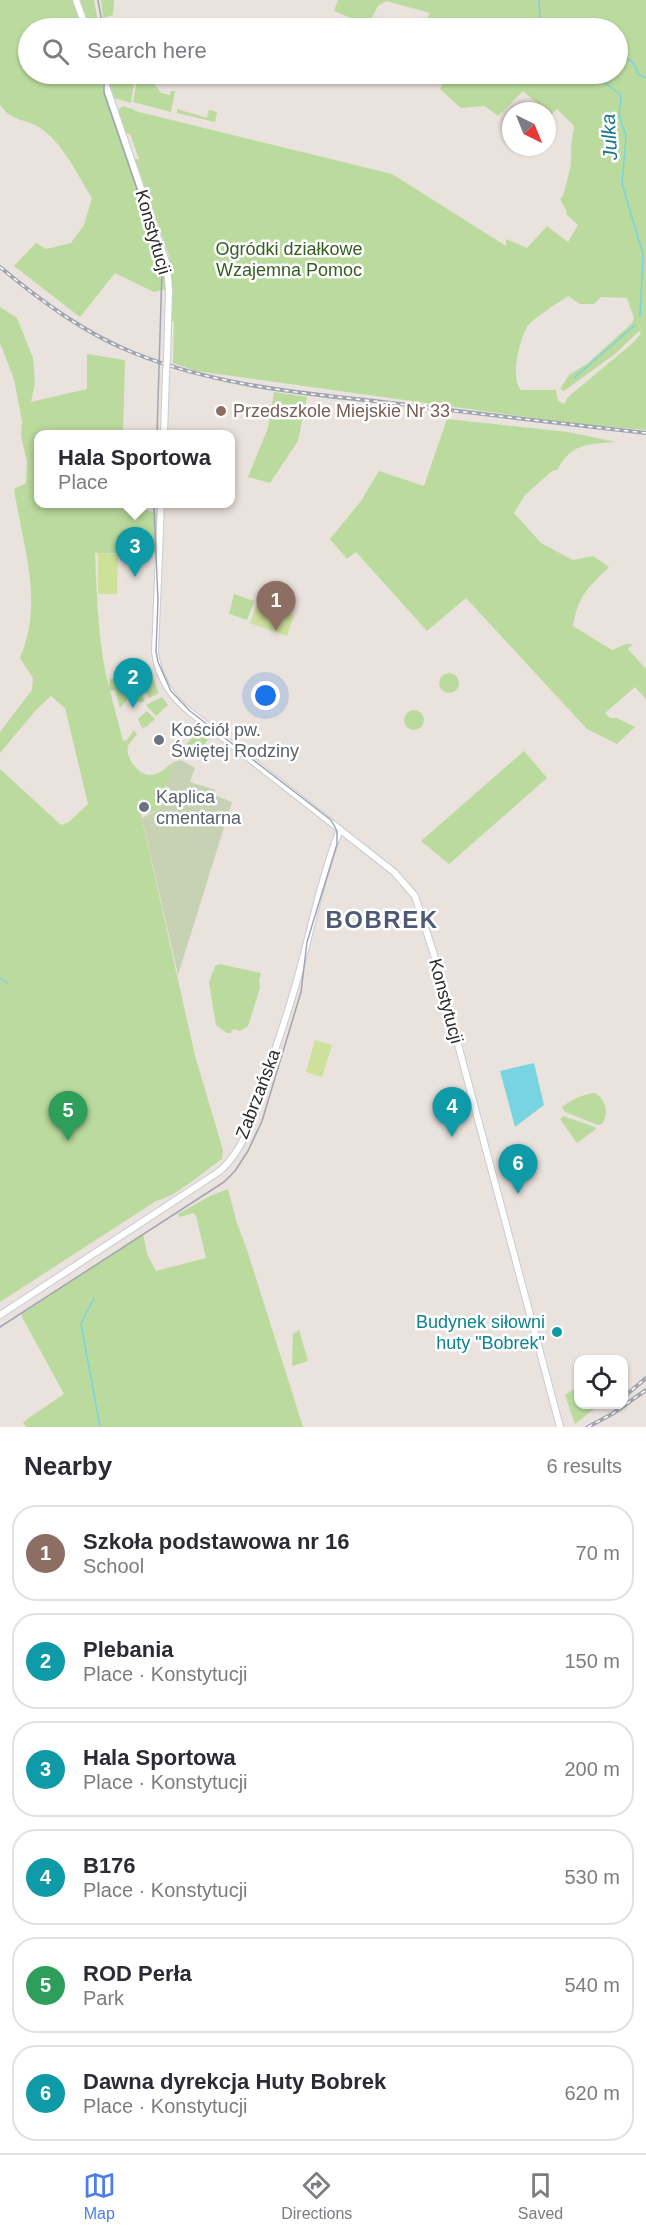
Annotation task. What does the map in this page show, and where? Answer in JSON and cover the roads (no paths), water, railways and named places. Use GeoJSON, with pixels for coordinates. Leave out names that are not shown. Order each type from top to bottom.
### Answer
{"type":"FeatureCollection","features":[{"type":"Feature","properties":{"kind":"street"},"geometry":{"type":"LineString","coordinates":[[76,0],[82,18]]}},
{"type":"Feature","properties":{"kind":"street","name":"Konstytucji"},"geometry":{"type":"LineString","coordinates":[[105,84],[167,265],[169,290],[164,430]]}},
{"type":"Feature","properties":{"kind":"street","name":"Konstytucji"},"geometry":{"type":"LineString","coordinates":[[161,508],[154,651],[158,669],[165,683],[185,709],[340,829],[404,882],[415,896],[560,1427]]}},
{"type":"Feature","properties":{"kind":"street","name":"Zabrzańska"},"geometry":{"type":"LineString","coordinates":[[0,1315],[225,1168],[236,1151],[257,1105],[298,978],[306,941],[340,829]]}},
{"type":"Feature","properties":{"kind":"water"},"geometry":{"type":"Polygon","coordinates":[[[534,1063],[544,1105],[515,1127],[500,1071],[534,1063]]]}},
{"type":"Feature","properties":{"kind":"waterway","name":"Julka"},"geometry":{"type":"LineString","coordinates":[[539,0],[540,18]]}},
{"type":"Feature","properties":{"kind":"waterway"},"geometry":{"type":"LineString","coordinates":[[628,59],[638,74],[646,78]]}},
{"type":"Feature","properties":{"kind":"waterway","name":"Julka"},"geometry":{"type":"LineString","coordinates":[[606,84],[620,94],[621,99],[619,114],[626,136],[622,184],[643,254],[640,317]]}},
{"type":"Feature","properties":{"kind":"waterway","name":"Julka"},"geometry":{"type":"LineString","coordinates":[[574,378],[635,325]]}},
{"type":"Feature","properties":{"kind":"waterway"},"geometry":{"type":"LineString","coordinates":[[0,978],[7,983]]}},
{"type":"Feature","properties":{"kind":"waterway"},"geometry":{"type":"LineString","coordinates":[[94,1298],[81,1324],[100,1427]]}},
{"type":"Feature","properties":{"kind":"tram line"},"geometry":{"type":"LineString","coordinates":[[98,0],[101,18]]}},
{"type":"Feature","properties":{"kind":"tram line"},"geometry":{"type":"LineString","coordinates":[[104,84],[104,93],[162,269],[157,430]]}},
{"type":"Feature","properties":{"kind":"tram line"},"geometry":{"type":"LineString","coordinates":[[0,1327],[224,1182],[235,1171],[248,1151],[262,1121],[301,992],[307,942],[337,844],[337,831],[331,820],[190,711],[171,691],[158,662],[156,651],[158,601],[154,508]]}},
{"type":"Feature","properties":{"kind":"railway"},"geometry":{"type":"LineString","coordinates":[[0,267],[47,304],[98,336],[134,353],[195,373],[288,391],[646,433]]}},
{"type":"Feature","properties":{"kind":"railway"},"geometry":{"type":"LineString","coordinates":[[628,1393],[646,1378]]}},
{"type":"Feature","properties":{"kind":"railway"},"geometry":{"type":"LineString","coordinates":[[588,1427],[612,1414],[646,1390]]}},
{"type":"Feature","properties":{"kind":"place","name":"Przedszkole Miejskie Nr 33"},"geometry":{"type":"Point","coordinates":[221,411]}},
{"type":"Feature","properties":{"kind":"place","name":"Hala Sportowa"},"geometry":{"type":"Point","coordinates":[135,577]}},
{"type":"Feature","properties":{"kind":"place","name":"Szkoła podstawowa nr 16"},"geometry":{"type":"Point","coordinates":[276,631]}},
{"type":"Feature","properties":{"kind":"place","name":"Plebania"},"geometry":{"type":"Point","coordinates":[133,708]}},
{"type":"Feature","properties":{"kind":"place","name":"Kościół pw. Świętej Rodziny"},"geometry":{"type":"Point","coordinates":[159,740]}},
{"type":"Feature","properties":{"kind":"place","name":"Kaplica cmentarna"},"geometry":{"type":"Point","coordinates":[144,807]}},
{"type":"Feature","properties":{"kind":"place","name":"B176"},"geometry":{"type":"Point","coordinates":[452,1137]}},
{"type":"Feature","properties":{"kind":"place","name":"ROD Perła"},"geometry":{"type":"Point","coordinates":[68,1141]}},
{"type":"Feature","properties":{"kind":"place","name":"Dawna dyrekcja Huty Bobrek"},"geometry":{"type":"Point","coordinates":[518,1194]}},
{"type":"Feature","properties":{"kind":"place","name":"Budynek siłowni huty \"Bobrek\""},"geometry":{"type":"Point","coordinates":[557,1332]}},
{"type":"Feature","properties":{"kind":"district","name":"BOBREK"},"geometry":{"type":"Point","coordinates":[382,919]}},
{"type":"Feature","properties":{"kind":"park label","name":"Ogródki działkowe Wzajemna Pomoc"},"geometry":{"type":"Point","coordinates":[289,259]}}]}
